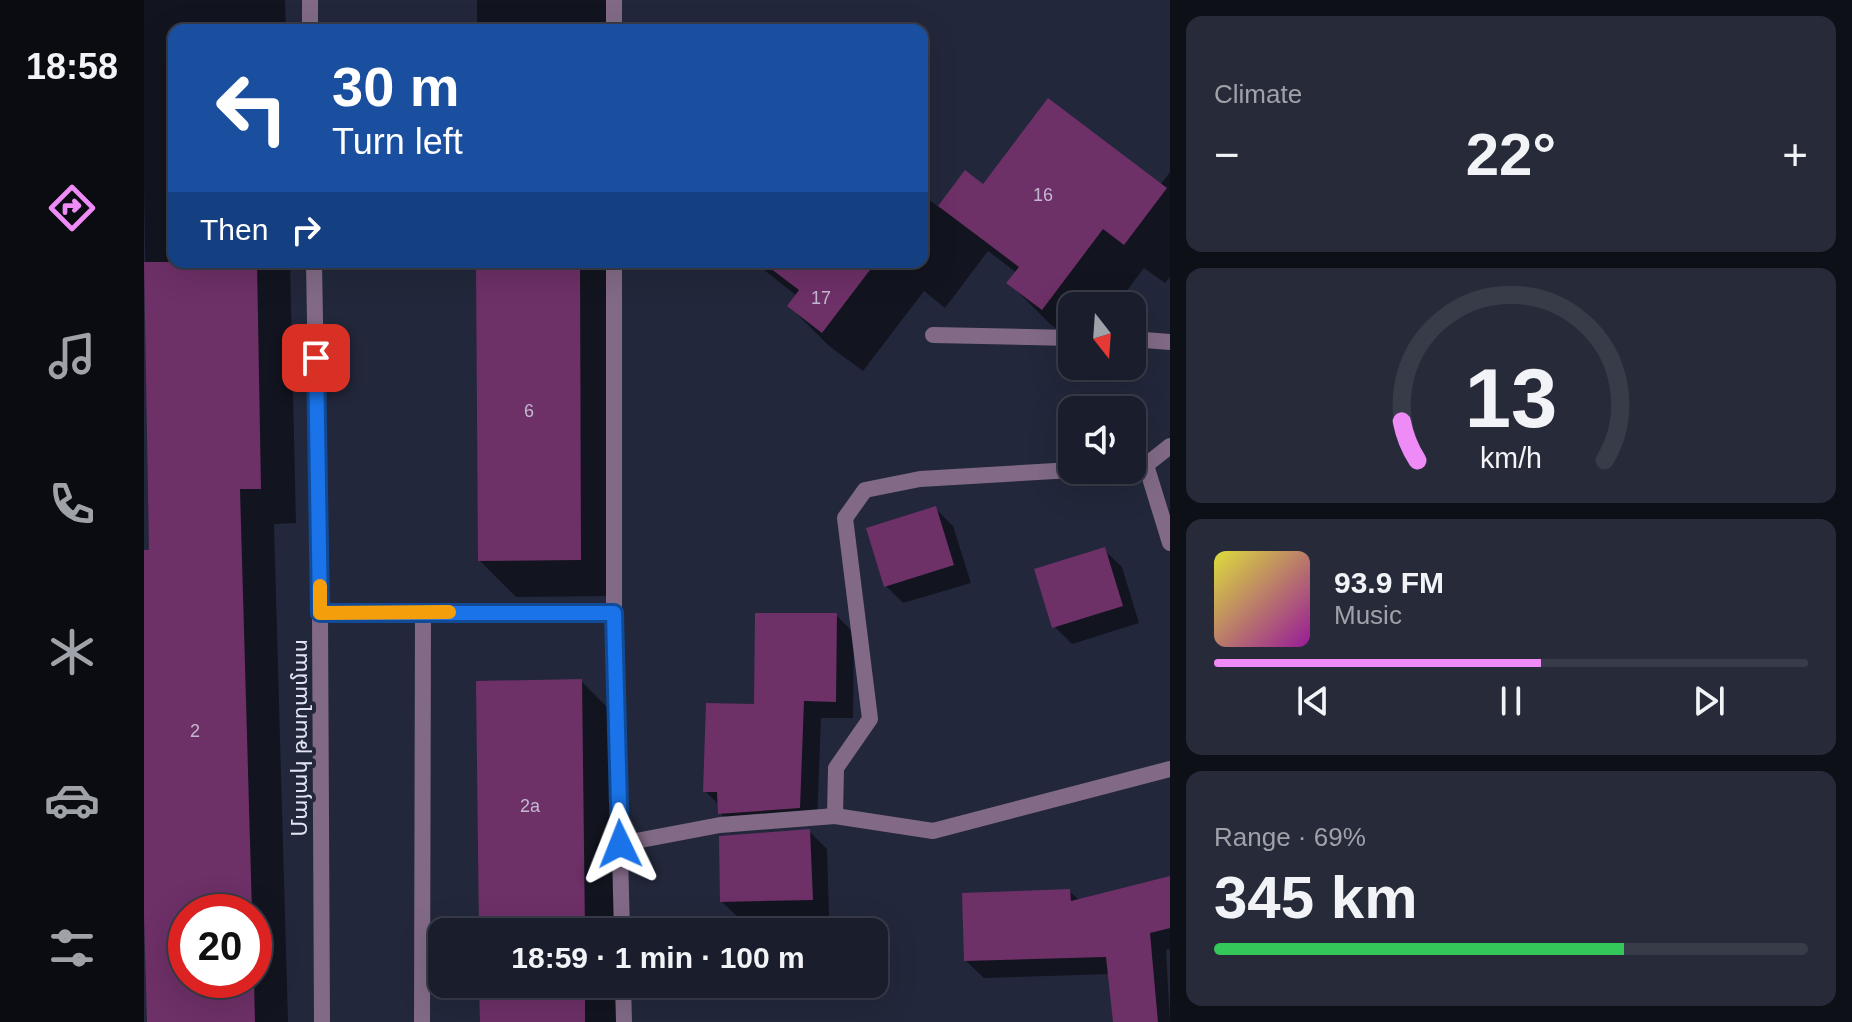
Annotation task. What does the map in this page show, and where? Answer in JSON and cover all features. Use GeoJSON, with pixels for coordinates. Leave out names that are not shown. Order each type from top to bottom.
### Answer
{"type":"FeatureCollection","features":[{"type":"Feature","properties":{"kind":"street"},"geometry":{"type":"LineString","coordinates":[[310,0],[310,24]]}},
{"type":"Feature","properties":{"kind":"street"},"geometry":{"type":"LineString","coordinates":[[614,0],[614,24]]}},
{"type":"Feature","properties":{"kind":"street","name":"Մայակ թաղամաս"},"geometry":{"type":"LineString","coordinates":[[314,268],[322,1022]]}},
{"type":"Feature","properties":{"kind":"street"},"geometry":{"type":"LineString","coordinates":[[614,268],[614,613],[622,918]]}},
{"type":"Feature","properties":{"kind":"street"},"geometry":{"type":"LineString","coordinates":[[933,335],[1058,338]]}},
{"type":"Feature","properties":{"kind":"street"},"geometry":{"type":"LineString","coordinates":[[1146,340],[1170,342]]}},
{"type":"Feature","properties":{"kind":"street"},"geometry":{"type":"LineString","coordinates":[[1146,461],[1170,446]]}},
{"type":"Feature","properties":{"kind":"street"},"geometry":{"type":"LineString","coordinates":[[835,816],[836,768],[870,719],[845,518],[865,490],[920,479],[1058,471]]}},
{"type":"Feature","properties":{"kind":"street"},"geometry":{"type":"LineString","coordinates":[[1146,483],[1170,543]]}},
{"type":"Feature","properties":{"kind":"street"},"geometry":{"type":"LineString","coordinates":[[422,1022],[423,612]]}},
{"type":"Feature","properties":{"kind":"street"},"geometry":{"type":"LineString","coordinates":[[320,613],[614,613]]}},
{"type":"Feature","properties":{"kind":"street"},"geometry":{"type":"LineString","coordinates":[[620,844],[720,825],[835,816],[933,831],[1170,769]]}},
{"type":"Feature","properties":{"kind":"street"},"geometry":{"type":"LineString","coordinates":[[623,998],[624,1022]]}},
{"type":"Feature","properties":{"kind":"building"},"geometry":{"type":"Polygon","coordinates":[[[1048,98],[1167,188],[1124,245],[1103,229],[1042,310],[1006,283],[1019,267],[938,206],[965,170],[983,184],[1048,98]]]}},
{"type":"Feature","properties":{"kind":"building"},"geometry":{"type":"Polygon","coordinates":[[[144,262],[168,262],[168,268],[257,268],[261,489],[240,489],[251,894],[168,894],[168,998],[254,998],[255,1022],[147,1022],[144,550],[149,550],[144,262]]]}},
{"type":"Feature","properties":{"kind":"building"},"geometry":{"type":"Polygon","coordinates":[[[476,268],[580,268],[581,560],[478,561],[476,268]]]}},
{"type":"Feature","properties":{"kind":"building"},"geometry":{"type":"Polygon","coordinates":[[[770,268],[871,268],[822,333],[787,306],[799,290],[770,268]]]}},
{"type":"Feature","properties":{"kind":"building"},"geometry":{"type":"Polygon","coordinates":[[[936,506],[954,565],[884,587],[866,528],[936,506]]]}},
{"type":"Feature","properties":{"kind":"building"},"geometry":{"type":"Polygon","coordinates":[[[1105,547],[1123,606],[1052,628],[1034,569],[1105,547]]]}},
{"type":"Feature","properties":{"kind":"building"},"geometry":{"type":"Polygon","coordinates":[[[755,613],[837,613],[836,702],[804,701],[800,808],[718,814],[717,792],[703,792],[706,703],[754,704],[755,613]]]}},
{"type":"Feature","properties":{"kind":"building"},"geometry":{"type":"Polygon","coordinates":[[[582,679],[585,918],[479,918],[476,681],[582,679]]]}},
{"type":"Feature","properties":{"kind":"building"},"geometry":{"type":"Polygon","coordinates":[[[810,829],[813,900],[720,902],[719,836],[810,829]]]}},
{"type":"Feature","properties":{"kind":"building"},"geometry":{"type":"Polygon","coordinates":[[[1170,876],[1170,928],[1150,933],[1158,1022],[1113,1022],[1106,957],[964,961],[962,893],[1070,889],[1071,901],[1170,876]]]}},
{"type":"Feature","properties":{"kind":"building"},"geometry":{"type":"Polygon","coordinates":[[[479,998],[585,998],[585,1022],[480,1022],[479,998]]]}},
{"type":"Feature","properties":{"kind":"slow traffic"},"geometry":{"type":"LineString","coordinates":[[320,586],[320,613],[449,612]]}},
{"type":"Feature","properties":{"kind":"route"},"geometry":{"type":"LineString","coordinates":[[316,358],[320,613],[614,613],[620,844]]}}]}
